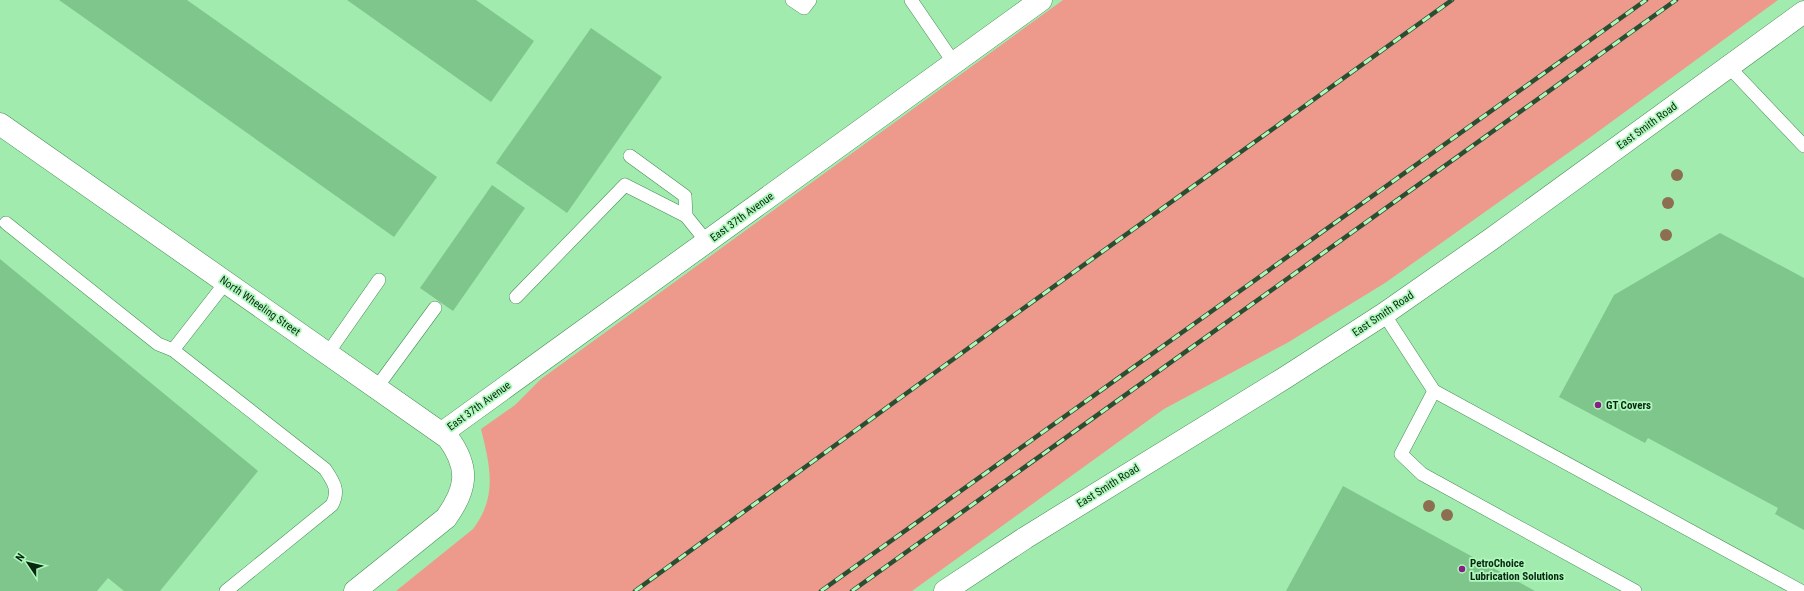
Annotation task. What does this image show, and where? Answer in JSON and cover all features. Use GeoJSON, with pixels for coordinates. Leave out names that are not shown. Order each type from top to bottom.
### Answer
{"type":"FeatureCollection","features":[{"type":"Feature","properties":{"kind":"street","name":"East 37th Avenue"},"geometry":{"type":"LineString","coordinates":[[442,433],[1041,0]]}},
{"type":"Feature","properties":{"kind":"street","name":"East Smith Road"},"geometry":{"type":"LineString","coordinates":[[952,589],[1025,538],[1283,379],[1384,314],[1490,240],[1804,12]]}},
{"type":"Feature","properties":{"kind":"street","name":"North Wheeling Street"},"geometry":{"type":"LineString","coordinates":[[0,124],[442,433],[458,451],[463,467],[463,481],[460,495],[446,518],[355,591]]}},
{"type":"Feature","properties":{"kind":"lane"},"geometry":{"type":"LineString","coordinates":[[792,0],[804,8],[810,0]]}},
{"type":"Feature","properties":{"kind":"lane"},"geometry":{"type":"LineString","coordinates":[[911,0],[954,64]]}},
{"type":"Feature","properties":{"kind":"lane"},"geometry":{"type":"LineString","coordinates":[[1728,67],[1804,146]]}},
{"type":"Feature","properties":{"kind":"lane"},"geometry":{"type":"LineString","coordinates":[[630,156],[685,196],[686,216]]}},
{"type":"Feature","properties":{"kind":"lane"},"geometry":{"type":"LineString","coordinates":[[516,297],[625,185],[686,216],[707,242]]}},
{"type":"Feature","properties":{"kind":"lane"},"geometry":{"type":"LineString","coordinates":[[6,223],[158,344],[173,350],[324,469],[336,485],[336,498],[332,505],[226,591]]}},
{"type":"Feature","properties":{"kind":"lane"},"geometry":{"type":"LineString","coordinates":[[328,353],[379,280]]}},
{"type":"Feature","properties":{"kind":"lane"},"geometry":{"type":"LineString","coordinates":[[173,350],[226,282]]}},
{"type":"Feature","properties":{"kind":"lane"},"geometry":{"type":"LineString","coordinates":[[377,387],[435,308]]}},
{"type":"Feature","properties":{"kind":"lane"},"geometry":{"type":"LineString","coordinates":[[1384,314],[1434,391],[1801,591]]}},
{"type":"Feature","properties":{"kind":"lane"},"geometry":{"type":"LineString","coordinates":[[1434,391],[1401,454],[1422,474],[1635,591]]}},
{"type":"Feature","properties":{"kind":"shaded area"},"geometry":{"type":"Polygon","coordinates":[[[1063,0],[1778,0],[1592,136],[1385,283],[1287,343],[1164,409],[912,591],[396,591],[473,529],[481,517],[489,493],[490,480],[487,456],[481,429],[515,405],[541,379],[1063,0]]]}},
{"type":"Feature","properties":{"kind":"building"},"geometry":{"type":"Polygon","coordinates":[[[59,0],[187,0],[437,177],[394,237],[59,0]]]}},
{"type":"Feature","properties":{"kind":"building"},"geometry":{"type":"Polygon","coordinates":[[[347,0],[476,0],[534,41],[491,102],[347,0]]]}},
{"type":"Feature","properties":{"kind":"building"},"geometry":{"type":"Polygon","coordinates":[[[591,28],[662,77],[567,213],[496,163],[591,28]]]}},
{"type":"Feature","properties":{"kind":"building"},"geometry":{"type":"Polygon","coordinates":[[[492,185],[525,208],[453,311],[420,288],[492,185]]]}},
{"type":"Feature","properties":{"kind":"building"},"geometry":{"type":"Polygon","coordinates":[[[1720,233],[1804,278],[1804,530],[1775,514],[1778,508],[1648,438],[1645,443],[1559,397],[1614,295],[1720,233]]]}},
{"type":"Feature","properties":{"kind":"building"},"geometry":{"type":"Polygon","coordinates":[[[0,259],[258,471],[160,591],[124,591],[108,578],[97,591],[0,591],[0,259]]]}},
{"type":"Feature","properties":{"kind":"building"},"geometry":{"type":"Polygon","coordinates":[[[1343,486],[1535,591],[1286,591],[1343,486]]]}},
{"type":"Feature","properties":{"kind":"railway"},"geometry":{"type":"LineString","coordinates":[[635,591],[1003,323],[1452,0]]}},
{"type":"Feature","properties":{"kind":"railway"},"geometry":{"type":"LineString","coordinates":[[821,591],[1646,0]]}},
{"type":"Feature","properties":{"kind":"railway"},"geometry":{"type":"LineString","coordinates":[[852,591],[1676,0]]}},
{"type":"Feature","properties":{"kind":"place","name":"GT Covers"},"geometry":{"type":"Point","coordinates":[1598,405]}},
{"type":"Feature","properties":{"kind":"place","name":"PetroChoice Lubrication Solutions"},"geometry":{"type":"Point","coordinates":[1462,569]}}]}
